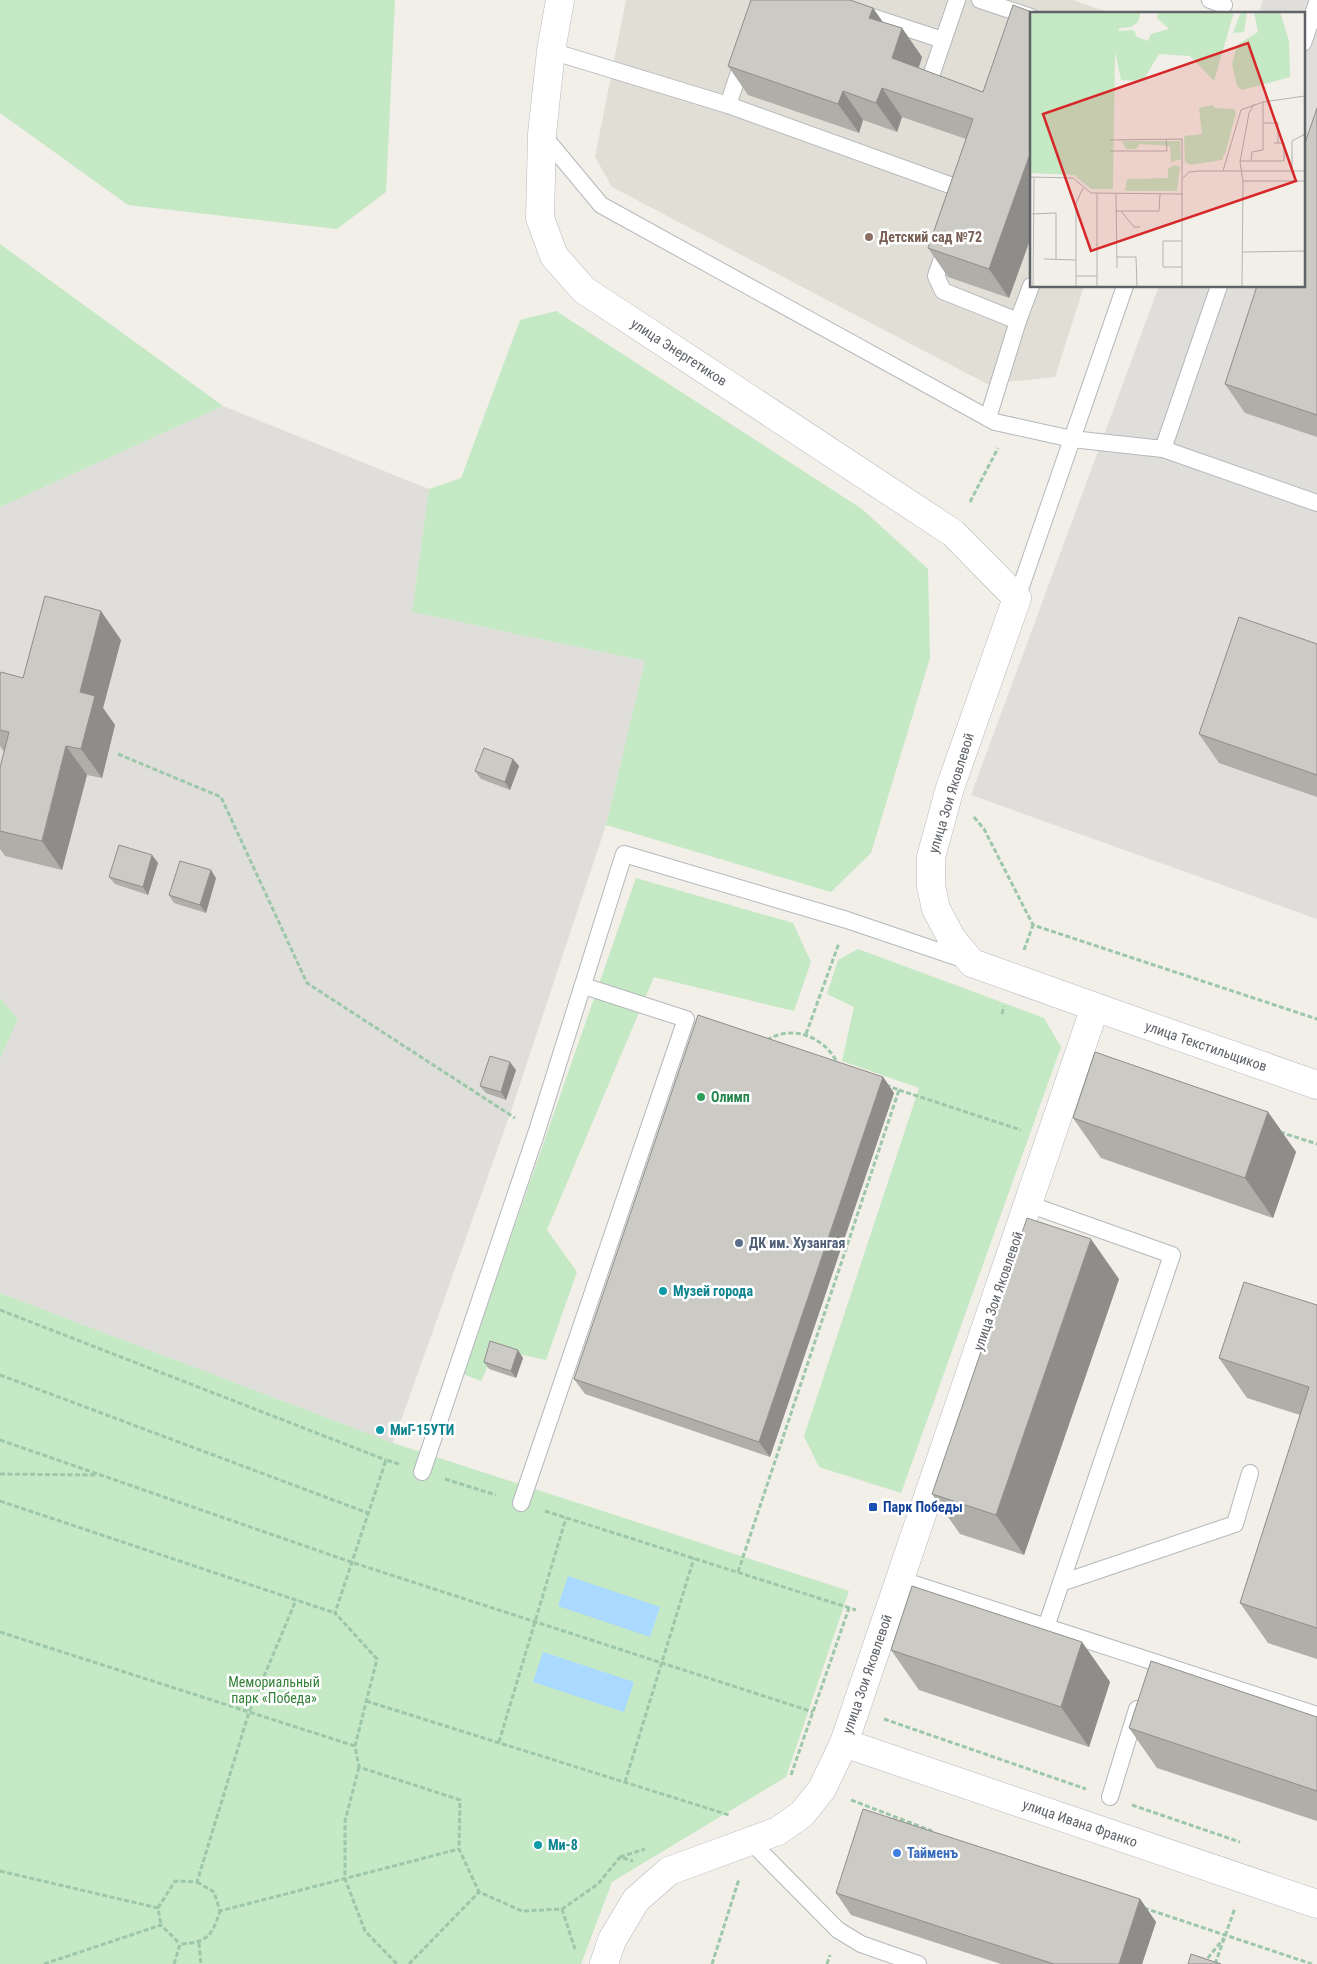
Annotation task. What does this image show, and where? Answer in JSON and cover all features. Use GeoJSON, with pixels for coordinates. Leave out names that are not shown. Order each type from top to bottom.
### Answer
{"type":"FeatureCollection","features":[{"type":"Feature","properties":{"kind":"street","name":"улица Энергетиков"},"geometry":{"type":"LineString","coordinates":[[560,0],[551,51],[542,134],[540,218],[554,256],[584,290],[953,533],[1016,598]]}},
{"type":"Feature","properties":{"kind":"street","name":"улица Зои Яковлевой"},"geometry":{"type":"LineString","coordinates":[[604,1964],[612,1940],[636,1900],[669,1871],[778,1831],[802,1814],[822,1789],[844,1742],[1095,1007],[972,963],[952,940],[936,909],[931,886],[931,857],[950,788],[1016,598]]}},
{"type":"Feature","properties":{"kind":"street","name":"улица Текстильщиков"},"geometry":{"type":"LineString","coordinates":[[1095,1007],[1317,1085]]}},
{"type":"Feature","properties":{"kind":"street","name":"улица Ивана Франко"},"geometry":{"type":"LineString","coordinates":[[844,1742],[1317,1904]]}},
{"type":"Feature","properties":{"kind":"lane"},"geometry":{"type":"LineString","coordinates":[[820,0],[943,40]]}},
{"type":"Feature","properties":{"kind":"lane"},"geometry":{"type":"LineString","coordinates":[[930,79],[957,0]]}},
{"type":"Feature","properties":{"kind":"lane"},"geometry":{"type":"LineString","coordinates":[[980,0],[1030,17]]}},
{"type":"Feature","properties":{"kind":"lane"},"geometry":{"type":"LineString","coordinates":[[1304,40],[1317,3]]}},
{"type":"Feature","properties":{"kind":"lane"},"geometry":{"type":"LineString","coordinates":[[728,105],[748,44]]}},
{"type":"Feature","properties":{"kind":"lane"},"geometry":{"type":"LineString","coordinates":[[551,51],[728,105],[958,188],[963,196],[957,214]]}},
{"type":"Feature","properties":{"kind":"lane"},"geometry":{"type":"LineString","coordinates":[[542,134],[601,205],[988,418],[1009,426],[1072,438],[1163,449],[1317,503]]}},
{"type":"Feature","properties":{"kind":"lane"},"geometry":{"type":"LineString","coordinates":[[951,232],[936,276],[943,291],[1018,321]]}},
{"type":"Feature","properties":{"kind":"lane"},"geometry":{"type":"LineString","coordinates":[[988,418],[1030,288]]}},
{"type":"Feature","properties":{"kind":"lane"},"geometry":{"type":"LineString","coordinates":[[1016,598],[1124,288]]}},
{"type":"Feature","properties":{"kind":"lane"},"geometry":{"type":"LineString","coordinates":[[1163,449],[1218,288]]}},
{"type":"Feature","properties":{"kind":"lane"},"geometry":{"type":"LineString","coordinates":[[422,1472],[537,1131],[624,854],[847,920],[972,963]]}},
{"type":"Feature","properties":{"kind":"lane"},"geometry":{"type":"LineString","coordinates":[[521,1503],[686,1019],[584,986]]}},
{"type":"Feature","properties":{"kind":"lane"},"geometry":{"type":"LineString","coordinates":[[1028,1204],[1172,1255],[1046,1627]]}},
{"type":"Feature","properties":{"kind":"lane"},"geometry":{"type":"LineString","coordinates":[[1061,1583],[1235,1524],[1250,1473]]}},
{"type":"Feature","properties":{"kind":"lane"},"geometry":{"type":"LineString","coordinates":[[899,1579],[1317,1715]]}},
{"type":"Feature","properties":{"kind":"lane"},"geometry":{"type":"LineString","coordinates":[[1146,1679],[1152,1661]]}},
{"type":"Feature","properties":{"kind":"lane"},"geometry":{"type":"LineString","coordinates":[[1110,1797],[1140,1697]]}},
{"type":"Feature","properties":{"kind":"lane"},"geometry":{"type":"LineString","coordinates":[[751,1842],[838,1930],[861,1944],[918,1964]]}},
{"type":"Feature","properties":{"kind":"path"},"geometry":{"type":"LineString","coordinates":[[118,754],[221,797],[307,983],[537,1131]]}},
{"type":"Feature","properties":{"kind":"path"},"geometry":{"type":"LineString","coordinates":[[950,788],[984,829],[1033,925],[1317,1019]]}},
{"type":"Feature","properties":{"kind":"path"},"geometry":{"type":"LineString","coordinates":[[806,1034],[847,920]]}},
{"type":"Feature","properties":{"kind":"path"},"geometry":{"type":"LineString","coordinates":[[1022,957],[1033,925]]}},
{"type":"Feature","properties":{"kind":"path"},"geometry":{"type":"LineString","coordinates":[[1002,1014],[1004,1006]]}},
{"type":"Feature","properties":{"kind":"path"},"geometry":{"type":"LineString","coordinates":[[762,1043],[779,1032],[806,1034],[831,1050],[840,1068]]}},
{"type":"Feature","properties":{"kind":"path"},"geometry":{"type":"LineString","coordinates":[[882,1084],[1027,1132]]}},
{"type":"Feature","properties":{"kind":"path"},"geometry":{"type":"LineString","coordinates":[[738,1572],[899,1090]]}},
{"type":"Feature","properties":{"kind":"path"},"geometry":{"type":"LineString","coordinates":[[1270,1128],[1317,1144]]}},
{"type":"Feature","properties":{"kind":"path"},"geometry":{"type":"LineString","coordinates":[[0,1310],[386,1460],[885,1620]]}},
{"type":"Feature","properties":{"kind":"path"},"geometry":{"type":"LineString","coordinates":[[0,1375],[368,1513]]}},
{"type":"Feature","properties":{"kind":"path"},"geometry":{"type":"LineString","coordinates":[[0,1440],[351,1562],[813,1712]]}},
{"type":"Feature","properties":{"kind":"path"},"geometry":{"type":"LineString","coordinates":[[335,1613],[386,1460]]}},
{"type":"Feature","properties":{"kind":"path"},"geometry":{"type":"LineString","coordinates":[[0,1474],[101,1475]]}},
{"type":"Feature","properties":{"kind":"path"},"geometry":{"type":"LineString","coordinates":[[0,1501],[335,1613],[377,1659],[355,1746],[359,1767],[345,1821],[345,1879],[365,1931],[397,1964]]}},
{"type":"Feature","properties":{"kind":"path"},"geometry":{"type":"LineString","coordinates":[[499,1742],[566,1518]]}},
{"type":"Feature","properties":{"kind":"path"},"geometry":{"type":"LineString","coordinates":[[625,1782],[694,1558]]}},
{"type":"Feature","properties":{"kind":"path"},"geometry":{"type":"LineString","coordinates":[[197,1882],[249,1712],[296,1600]]}},
{"type":"Feature","properties":{"kind":"path"},"geometry":{"type":"LineString","coordinates":[[788,1784],[849,1608]]}},
{"type":"Feature","properties":{"kind":"path"},"geometry":{"type":"LineString","coordinates":[[0,1632],[355,1746]]}},
{"type":"Feature","properties":{"kind":"path"},"geometry":{"type":"LineString","coordinates":[[366,1701],[733,1816]]}},
{"type":"Feature","properties":{"kind":"path"},"geometry":{"type":"LineString","coordinates":[[886,1711],[884,1719],[1248,1845]]}},
{"type":"Feature","properties":{"kind":"path"},"geometry":{"type":"LineString","coordinates":[[359,1767],[460,1800],[459,1849],[479,1892],[522,1911],[562,1909],[598,1884],[620,1857],[648,1848]]}},
{"type":"Feature","properties":{"kind":"path"},"geometry":{"type":"LineString","coordinates":[[822,1789],[934,1832]]}},
{"type":"Feature","properties":{"kind":"path"},"geometry":{"type":"LineString","coordinates":[[860,1804],[862,1799]]}},
{"type":"Feature","properties":{"kind":"path"},"geometry":{"type":"LineString","coordinates":[[712,1964],[751,1842]]}},
{"type":"Feature","properties":{"kind":"path"},"geometry":{"type":"LineString","coordinates":[[220,1911],[459,1849]]}},
{"type":"Feature","properties":{"kind":"path"},"geometry":{"type":"LineString","coordinates":[[620,1857],[669,1871]]}},
{"type":"Feature","properties":{"kind":"path"},"geometry":{"type":"LineString","coordinates":[[0,1871],[158,1908]]}},
{"type":"Feature","properties":{"kind":"path"},"geometry":{"type":"LineString","coordinates":[[175,1882],[197,1882],[214,1892],[220,1911],[214,1930],[199,1943],[180,1944],[161,1925],[158,1908],[175,1882]]}},
{"type":"Feature","properties":{"kind":"path"},"geometry":{"type":"LineString","coordinates":[[409,1964],[479,1892]]}},
{"type":"Feature","properties":{"kind":"path"},"geometry":{"type":"LineString","coordinates":[[1215,1964],[1237,1901]]}},
{"type":"Feature","properties":{"kind":"path"},"geometry":{"type":"LineString","coordinates":[[1136,1905],[1312,1964]]}},
{"type":"Feature","properties":{"kind":"path"},"geometry":{"type":"LineString","coordinates":[[562,1909],[577,1955]]}},
{"type":"Feature","properties":{"kind":"path"},"geometry":{"type":"LineString","coordinates":[[44,1964],[161,1925]]}},
{"type":"Feature","properties":{"kind":"path"},"geometry":{"type":"LineString","coordinates":[[1203,1964],[1226,1935]]}},
{"type":"Feature","properties":{"kind":"path"},"geometry":{"type":"LineString","coordinates":[[199,1943],[201,1964]]}},
{"type":"Feature","properties":{"kind":"path"},"geometry":{"type":"LineString","coordinates":[[174,1964],[180,1944]]}},
{"type":"Feature","properties":{"kind":"shaded area","name":"Детский сад №72"},"geometry":{"type":"Polygon","coordinates":[[[626,0],[1073,0],[1107,12],[1030,12],[1030,288],[1083,288],[1055,377],[987,384],[612,187],[595,157],[626,0]]]}},
{"type":"Feature","properties":{"kind":"shaded area"},"geometry":{"type":"Polygon","coordinates":[[[1263,0],[1317,0],[1317,919],[971,795],[1158,288],[1304,288],[1304,12],[1259,12],[1263,0]]]}},
{"type":"Feature","properties":{"kind":"shaded area"},"geometry":{"type":"Polygon","coordinates":[[[223,406],[429,489],[412,612],[645,661],[606,825],[510,1114],[393,1443],[0,1293],[0,1059],[18,1019],[0,998],[0,507],[223,406]]]}},
{"type":"Feature","properties":{"kind":"green space"},"geometry":{"type":"Polygon","coordinates":[[[0,0],[395,0],[386,192],[337,229],[128,205],[0,113],[0,0]]]}},
{"type":"Feature","properties":{"kind":"green space"},"geometry":{"type":"Polygon","coordinates":[[[0,244],[223,406],[0,507],[0,244]]]}},
{"type":"Feature","properties":{"kind":"green space"},"geometry":{"type":"Polygon","coordinates":[[[556,311],[862,509],[928,569],[930,658],[871,853],[831,892],[606,825],[645,661],[412,612],[429,489],[461,478],[520,320],[556,311]]]}},
{"type":"Feature","properties":{"kind":"green space"},"geometry":{"type":"Polygon","coordinates":[[[636,878],[793,923],[811,962],[794,1011],[654,977],[547,1230],[577,1272],[546,1360],[496,1349],[481,1381],[463,1374],[636,878]]]}},
{"type":"Feature","properties":{"kind":"green space"},"geometry":{"type":"Polygon","coordinates":[[[858,949],[1044,1018],[1061,1047],[901,1493],[819,1467],[804,1436],[919,1088],[842,1061],[854,1007],[827,994],[838,960],[858,949]]]}},
{"type":"Feature","properties":{"kind":"green space"},"geometry":{"type":"Polygon","coordinates":[[[0,998],[18,1019],[0,1059],[0,998]]]}},
{"type":"Feature","properties":{"kind":"green space","name":"Мемориальный парк «Победа»"},"geometry":{"type":"Polygon","coordinates":[[[0,1293],[393,1443],[849,1591],[786,1777],[612,1882],[581,1964],[0,1964],[0,1293]]]}},
{"type":"Feature","properties":{"kind":"water"},"geometry":{"type":"Polygon","coordinates":[[[568,1576],[660,1607],[650,1637],[558,1606],[568,1576]]]}},
{"type":"Feature","properties":{"kind":"water"},"geometry":{"type":"Polygon","coordinates":[[[543,1652],[634,1682],[624,1712],[533,1682],[543,1652]]]}},
{"type":"Feature","properties":{"kind":"building"},"geometry":{"type":"Polygon","coordinates":[[[751,0],[850,0],[873,8],[869,18],[902,28],[892,58],[983,92],[1013,5],[1032,12],[1030,12],[1030,154],[989,269],[928,248],[973,119],[882,88],[876,103],[843,91],[838,104],[728,66],[751,0]]]}},
{"type":"Feature","properties":{"kind":"building"},"geometry":{"type":"Polygon","coordinates":[[[1317,108],[1317,415],[1225,384],[1256,288],[1304,288],[1304,146],[1317,108]]]}},
{"type":"Feature","properties":{"kind":"building"},"geometry":{"type":"Polygon","coordinates":[[[45,596],[101,611],[80,692],[95,696],[81,749],[66,746],[42,841],[0,831],[0,768],[9,732],[0,730],[0,675],[1,672],[23,678],[45,596]]]}},
{"type":"Feature","properties":{"kind":"building"},"geometry":{"type":"Polygon","coordinates":[[[1239,617],[1317,644],[1317,775],[1199,734],[1239,617]]]}},
{"type":"Feature","properties":{"kind":"building"},"geometry":{"type":"Polygon","coordinates":[[[484,748],[513,759],[505,782],[475,771],[484,748]]]}},
{"type":"Feature","properties":{"kind":"building"},"geometry":{"type":"Polygon","coordinates":[[[119,845],[152,855],[143,887],[109,877],[119,845]]]}},
{"type":"Feature","properties":{"kind":"building"},"geometry":{"type":"Polygon","coordinates":[[[180,861],[211,870],[200,905],[169,895],[180,861]]]}},
{"type":"Feature","properties":{"kind":"building","name":"ДК им. Хузангая"},"geometry":{"type":"Polygon","coordinates":[[[698,1015],[883,1077],[759,1442],[574,1379],[698,1015]]]}},
{"type":"Feature","properties":{"kind":"building"},"geometry":{"type":"Polygon","coordinates":[[[1095,1052],[1268,1112],[1245,1178],[1073,1118],[1095,1052]]]}},
{"type":"Feature","properties":{"kind":"building"},"geometry":{"type":"Polygon","coordinates":[[[490,1056],[510,1062],[501,1092],[480,1086],[490,1056]]]}},
{"type":"Feature","properties":{"kind":"building"},"geometry":{"type":"Polygon","coordinates":[[[1027,1218],[1091,1239],[996,1515],[932,1494],[1027,1218]]]}},
{"type":"Feature","properties":{"kind":"building"},"geometry":{"type":"Polygon","coordinates":[[[1244,1282],[1317,1305],[1317,1628],[1240,1603],[1309,1387],[1219,1358],[1244,1282]]]}},
{"type":"Feature","properties":{"kind":"building"},"geometry":{"type":"Polygon","coordinates":[[[490,1341],[518,1350],[511,1371],[484,1362],[490,1341]]]}},
{"type":"Feature","properties":{"kind":"building"},"geometry":{"type":"Polygon","coordinates":[[[912,1586],[1082,1642],[1061,1707],[891,1650],[912,1586]]]}},
{"type":"Feature","properties":{"kind":"building"},"geometry":{"type":"Polygon","coordinates":[[[1151,1661],[1317,1717],[1317,1791],[1129,1728],[1151,1661]]]}},
{"type":"Feature","properties":{"kind":"building"},"geometry":{"type":"Polygon","coordinates":[[[863,1809],[1140,1899],[1119,1964],[1054,1964],[836,1893],[863,1809]]]}},
{"type":"Feature","properties":{"kind":"building"},"geometry":{"type":"Polygon","coordinates":[[[1191,1954],[1221,1964],[1188,1964],[1191,1954]]]}},
{"type":"Feature","properties":{"kind":"place","name":"Детский сад №72"},"geometry":{"type":"Point","coordinates":[869,237]}},
{"type":"Feature","properties":{"kind":"place","name":"Олимп"},"geometry":{"type":"Point","coordinates":[701,1097]}},
{"type":"Feature","properties":{"kind":"place","name":"ДК им. Хузангая"},"geometry":{"type":"Point","coordinates":[739,1243]}},
{"type":"Feature","properties":{"kind":"place","name":"Музей города"},"geometry":{"type":"Point","coordinates":[663,1291]}},
{"type":"Feature","properties":{"kind":"place","name":"МиГ-15УТИ"},"geometry":{"type":"Point","coordinates":[380,1430]}},
{"type":"Feature","properties":{"kind":"place","name":"Парк Победы"},"geometry":{"type":"Point","coordinates":[873,1507]}},
{"type":"Feature","properties":{"kind":"place","name":"Ми-8"},"geometry":{"type":"Point","coordinates":[538,1845]}},
{"type":"Feature","properties":{"kind":"place","name":"Тайменъ"},"geometry":{"type":"Point","coordinates":[897,1853]}}]}
